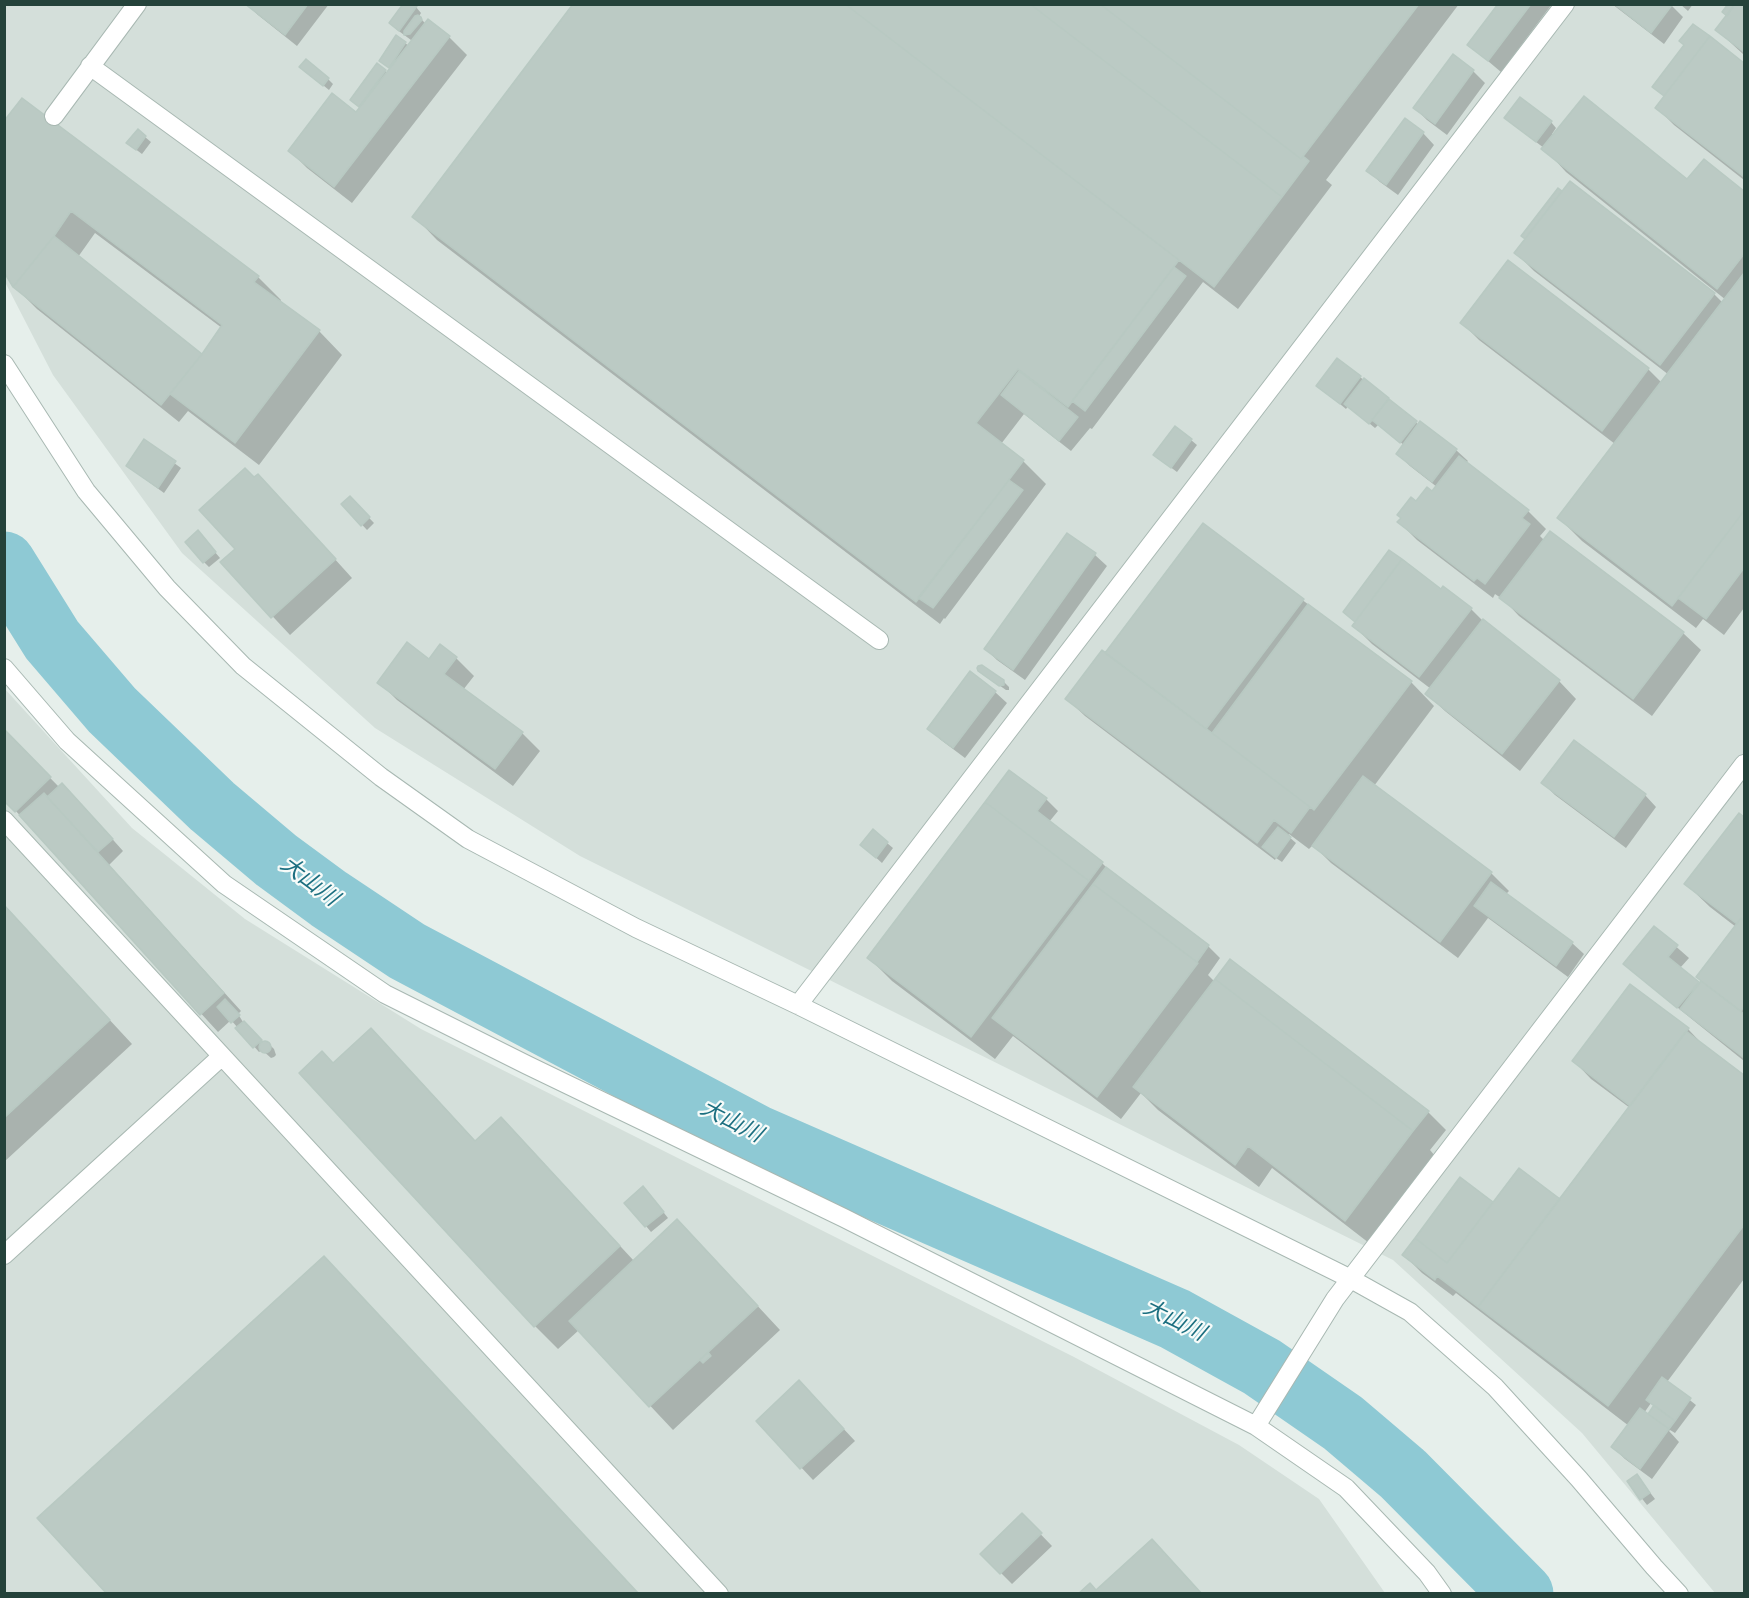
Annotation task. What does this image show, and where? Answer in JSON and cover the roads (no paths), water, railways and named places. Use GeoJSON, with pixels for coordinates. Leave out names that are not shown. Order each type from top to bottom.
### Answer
{"type":"FeatureCollection","features":[{"type":"Feature","properties":{"kind":"street"},"geometry":{"type":"LineString","coordinates":[[54,116],[137,4]]}},
{"type":"Feature","properties":{"kind":"street"},"geometry":{"type":"LineString","coordinates":[[798,1005],[1565,4]]}},
{"type":"Feature","properties":{"kind":"street"},"geometry":{"type":"LineString","coordinates":[[90,66],[879,640]]}},
{"type":"Feature","properties":{"kind":"street"},"geometry":{"type":"LineString","coordinates":[[4,364],[86,491],[167,588],[252,674],[381,777],[468,839],[636,928],[798,1005],[1351,1279],[1410,1312],[1495,1387],[1679,1593]]}},
{"type":"Feature","properties":{"kind":"street"},"geometry":{"type":"LineString","coordinates":[[4,669],[68,741],[224,884],[386,994],[527,1065],[1261,1418],[1346,1488],[1442,1593]]}},
{"type":"Feature","properties":{"kind":"street"},"geometry":{"type":"LineString","coordinates":[[1261,1418],[1335,1299],[1744,764]]}},
{"type":"Feature","properties":{"kind":"street"},"geometry":{"type":"LineString","coordinates":[[4,820],[719,1593]]}},
{"type":"Feature","properties":{"kind":"street"},"geometry":{"type":"LineString","coordinates":[[4,1255],[222,1056]]}},
{"type":"Feature","properties":{"kind":"waterway","name":"大山川"},"geometry":{"type":"LineString","coordinates":[[4,563],[52,640],[112,710],[212,806],[276,860],[329,899],[407,951],[756,1136],[1175,1319],[1262,1367],[1343,1423],[1403,1474],[1522,1594]]}}]}
